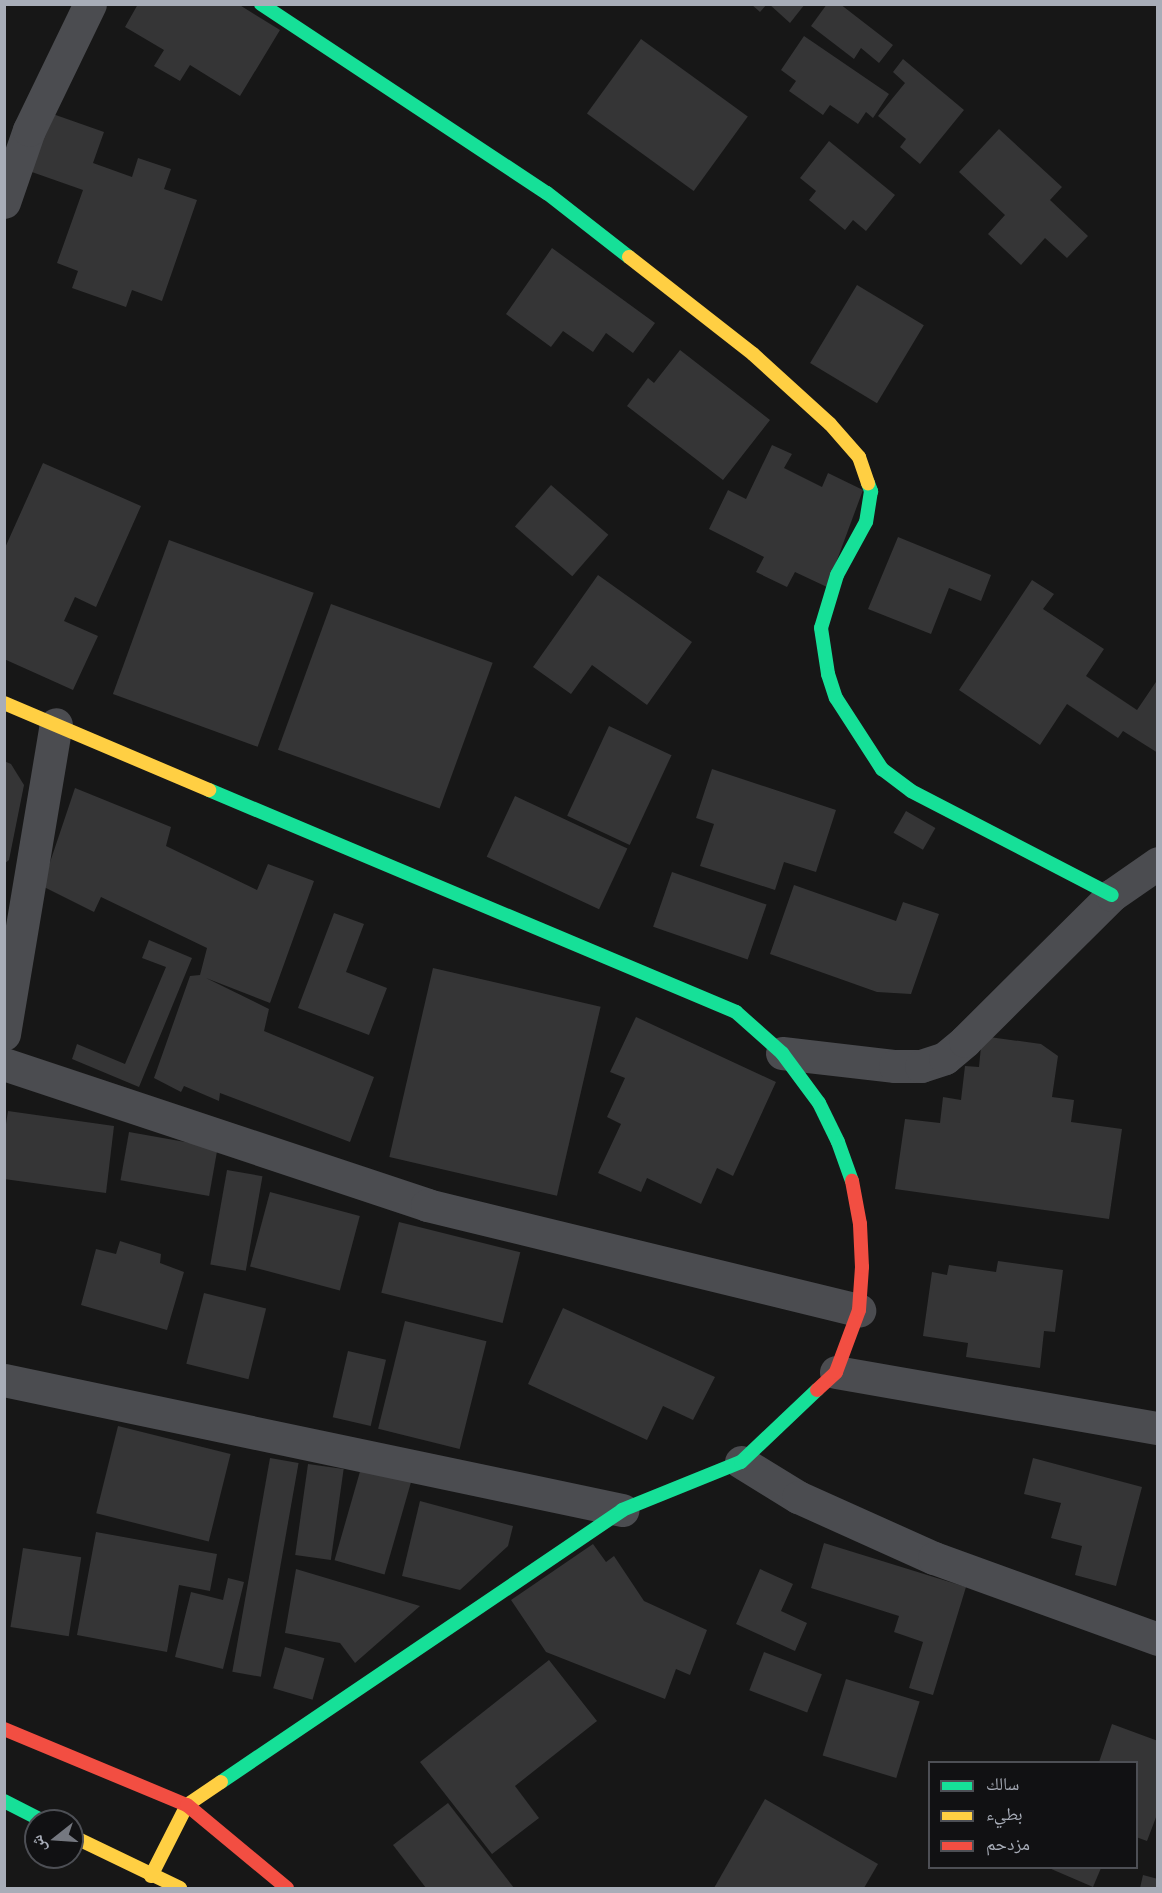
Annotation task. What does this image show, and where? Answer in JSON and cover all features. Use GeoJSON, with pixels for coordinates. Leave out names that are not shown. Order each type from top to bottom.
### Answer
{"type":"FeatureCollection","features":[{"type":"Feature","properties":{"kind":"main road"},"geometry":{"type":"LineString","coordinates":[[261,4],[547,193],[753,354],[830,424],[859,457],[871,491],[866,522],[837,575],[821,628],[828,674],[836,698],[882,769],[910,791],[1112,895]]}},
{"type":"Feature","properties":{"kind":"main road"},"geometry":{"type":"LineString","coordinates":[[4,703],[736,1012],[782,1053],[819,1103],[838,1142],[852,1182],[860,1224],[862,1267],[859,1310],[836,1372],[741,1462],[622,1510],[186,1805],[157,1884],[84,1843]]}},
{"type":"Feature","properties":{"kind":"main road"},"geometry":{"type":"LineString","coordinates":[[4,1729],[186,1805],[287,1888]]}},
{"type":"Feature","properties":{"kind":"main road"},"geometry":{"type":"LineString","coordinates":[[4,1801],[24,1811]]}},
{"type":"Feature","properties":{"kind":"street"},"geometry":{"type":"LineString","coordinates":[[4,202],[29,130],[90,4]]}},
{"type":"Feature","properties":{"kind":"street"},"geometry":{"type":"LineString","coordinates":[[4,1034],[56,724]]}},
{"type":"Feature","properties":{"kind":"street"},"geometry":{"type":"LineString","coordinates":[[782,1053],[895,1066],[921,1066],[945,1058],[965,1041],[1112,895],[1158,863]]}},
{"type":"Feature","properties":{"kind":"street"},"geometry":{"type":"LineString","coordinates":[[4,1064],[427,1205],[859,1310]]}},
{"type":"Feature","properties":{"kind":"street"},"geometry":{"type":"LineString","coordinates":[[836,1372],[1158,1428]]}},
{"type":"Feature","properties":{"kind":"street"},"geometry":{"type":"LineString","coordinates":[[4,1380],[622,1510]]}},
{"type":"Feature","properties":{"kind":"street"},"geometry":{"type":"LineString","coordinates":[[741,1462],[798,1497],[934,1558],[1158,1639]]}},
{"type":"Feature","properties":{"kind":"building"},"geometry":{"type":"Polygon","coordinates":[[[138,4],[238,4],[280,30],[240,96],[190,65],[180,81],[154,66],[164,50],[125,27],[138,4]]]}},
{"type":"Feature","properties":{"kind":"building"},"geometry":{"type":"Polygon","coordinates":[[[751,4],[767,4],[760,12],[751,4]]]}},
{"type":"Feature","properties":{"kind":"building"},"geometry":{"type":"Polygon","coordinates":[[[769,4],[805,4],[790,23],[769,4]]]}},
{"type":"Feature","properties":{"kind":"building"},"geometry":{"type":"Polygon","coordinates":[[[827,4],[840,4],[893,45],[879,63],[861,48],[854,59],[811,26],[827,4]]]}},
{"type":"Feature","properties":{"kind":"building"},"geometry":{"type":"Polygon","coordinates":[[[804,36],[889,94],[873,118],[866,112],[858,124],[830,105],[823,115],[789,91],[796,81],[781,70],[804,36]]]}},
{"type":"Feature","properties":{"kind":"building"},"geometry":{"type":"Polygon","coordinates":[[[641,39],[748,117],[694,191],[587,113],[641,39]]]}},
{"type":"Feature","properties":{"kind":"building"},"geometry":{"type":"Polygon","coordinates":[[[903,59],[964,110],[920,164],[900,147],[906,139],[878,116],[905,83],[893,72],[903,59]]]}},
{"type":"Feature","properties":{"kind":"building"},"geometry":{"type":"Polygon","coordinates":[[[50,113],[104,132],[93,163],[132,177],[138,158],[171,169],[164,189],[197,200],[162,301],[132,290],[126,307],[72,288],[78,271],[57,263],[83,190],[29,171],[50,113]]]}},
{"type":"Feature","properties":{"kind":"building"},"geometry":{"type":"Polygon","coordinates":[[[999,129],[1062,187],[1050,200],[1088,236],[1067,258],[1045,238],[1021,265],[988,234],[1005,215],[959,172],[999,129]]]}},
{"type":"Feature","properties":{"kind":"building"},"geometry":{"type":"Polygon","coordinates":[[[829,141],[895,195],[866,231],[853,220],[845,230],[809,200],[816,191],[800,178],[829,141]]]}},
{"type":"Feature","properties":{"kind":"building"},"geometry":{"type":"Polygon","coordinates":[[[552,248],[655,323],[633,353],[606,333],[593,352],[563,331],[551,347],[506,314],[552,248]]]}},
{"type":"Feature","properties":{"kind":"building"},"geometry":{"type":"Polygon","coordinates":[[[857,285],[924,325],[877,403],[810,363],[857,285]]]}},
{"type":"Feature","properties":{"kind":"building"},"geometry":{"type":"Polygon","coordinates":[[[680,350],[770,420],[723,480],[627,406],[648,378],[654,383],[680,350]]]}},
{"type":"Feature","properties":{"kind":"building"},"geometry":{"type":"Polygon","coordinates":[[[772,445],[792,454],[784,468],[822,487],[828,473],[863,490],[827,587],[795,572],[787,587],[756,572],[764,557],[709,529],[728,490],[746,499],[772,445]]]}},
{"type":"Feature","properties":{"kind":"building"},"geometry":{"type":"Polygon","coordinates":[[[43,463],[141,506],[96,607],[75,597],[64,621],[98,636],[73,690],[4,659],[4,550],[43,463]]]}},
{"type":"Feature","properties":{"kind":"building"},"geometry":{"type":"Polygon","coordinates":[[[551,485],[608,535],[572,576],[515,527],[551,485]]]}},
{"type":"Feature","properties":{"kind":"building"},"geometry":{"type":"Polygon","coordinates":[[[898,537],[991,575],[981,601],[949,588],[931,634],[868,609],[898,537]]]}},
{"type":"Feature","properties":{"kind":"building"},"geometry":{"type":"Polygon","coordinates":[[[169,540],[314,593],[258,747],[113,694],[169,540]]]}},
{"type":"Feature","properties":{"kind":"building"},"geometry":{"type":"Polygon","coordinates":[[[598,575],[692,642],[647,705],[592,665],[571,694],[533,667],[598,575]]]}},
{"type":"Feature","properties":{"kind":"building"},"geometry":{"type":"Polygon","coordinates":[[[1032,580],[1054,594],[1043,609],[1104,649],[1086,676],[1137,710],[1158,679],[1158,753],[1123,731],[1118,738],[1067,704],[1040,745],[959,690],[1032,580]]]}},
{"type":"Feature","properties":{"kind":"building"},"geometry":{"type":"Polygon","coordinates":[[[331,604],[493,663],[440,808],[278,750],[331,604]]]}},
{"type":"Feature","properties":{"kind":"building"},"geometry":{"type":"Polygon","coordinates":[[[609,726],[672,755],[630,845],[567,816],[609,726]]]}},
{"type":"Feature","properties":{"kind":"building"},"geometry":{"type":"Polygon","coordinates":[[[4,761],[11,764],[24,785],[9,860],[4,864],[4,761]]]}},
{"type":"Feature","properties":{"kind":"building"},"geometry":{"type":"Polygon","coordinates":[[[712,769],[836,810],[816,872],[784,862],[775,890],[700,866],[714,824],[696,818],[712,769]]]}},
{"type":"Feature","properties":{"kind":"building"},"geometry":{"type":"Polygon","coordinates":[[[75,788],[171,827],[166,846],[257,890],[268,864],[314,881],[270,1003],[206,978],[269,1009],[264,1031],[374,1077],[350,1142],[220,1093],[219,1101],[184,1086],[181,1092],[154,1078],[190,976],[200,975],[207,948],[101,897],[94,912],[42,886],[75,788]]]}},
{"type":"Feature","properties":{"kind":"building"},"geometry":{"type":"Polygon","coordinates":[[[515,796],[627,848],[599,909],[487,857],[515,796]]]}},
{"type":"Feature","properties":{"kind":"building"},"geometry":{"type":"Polygon","coordinates":[[[906,811],[935,828],[923,850],[894,833],[906,811]]]}},
{"type":"Feature","properties":{"kind":"building"},"geometry":{"type":"Polygon","coordinates":[[[672,872],[767,905],[748,959],[653,927],[672,872]]]}},
{"type":"Feature","properties":{"kind":"building"},"geometry":{"type":"Polygon","coordinates":[[[794,885],[896,921],[903,902],[939,914],[911,994],[877,992],[770,954],[794,885]]]}},
{"type":"Feature","properties":{"kind":"building"},"geometry":{"type":"Polygon","coordinates":[[[334,913],[364,924],[346,972],[387,988],[369,1035],[298,1008],[334,913]]]}},
{"type":"Feature","properties":{"kind":"building"},"geometry":{"type":"Polygon","coordinates":[[[149,940],[192,958],[139,1087],[72,1059],[77,1044],[125,1064],[166,967],[142,958],[149,940]]]}},
{"type":"Feature","properties":{"kind":"building"},"geometry":{"type":"Polygon","coordinates":[[[433,968],[601,1007],[557,1196],[389,1157],[433,968]]]}},
{"type":"Feature","properties":{"kind":"building"},"geometry":{"type":"Polygon","coordinates":[[[636,1017],[776,1082],[733,1176],[717,1168],[701,1204],[647,1178],[641,1192],[598,1173],[621,1124],[607,1117],[625,1078],[610,1072],[636,1017]]]}},
{"type":"Feature","properties":{"kind":"building"},"geometry":{"type":"Polygon","coordinates":[[[982,1036],[1041,1044],[1058,1056],[1052,1097],[1074,1100],[1071,1122],[1122,1129],[1109,1219],[895,1189],[905,1119],[940,1123],[943,1097],[961,1100],[965,1066],[979,1067],[982,1036]]]}},
{"type":"Feature","properties":{"kind":"building"},"geometry":{"type":"Polygon","coordinates":[[[8,1111],[114,1126],[106,1193],[4,1179],[4,1137],[8,1111]]]}},
{"type":"Feature","properties":{"kind":"building"},"geometry":{"type":"Polygon","coordinates":[[[129,1132],[218,1148],[209,1196],[120,1180],[129,1132]]]}},
{"type":"Feature","properties":{"kind":"building"},"geometry":{"type":"Polygon","coordinates":[[[227,1170],[262,1176],[246,1271],[210,1265],[227,1170]]]}},
{"type":"Feature","properties":{"kind":"building"},"geometry":{"type":"Polygon","coordinates":[[[270,1192],[360,1216],[340,1290],[250,1266],[270,1192]]]}},
{"type":"Feature","properties":{"kind":"building"},"geometry":{"type":"Polygon","coordinates":[[[399,1222],[520,1252],[503,1323],[381,1293],[399,1222]]]}},
{"type":"Feature","properties":{"kind":"building"},"geometry":{"type":"Polygon","coordinates":[[[120,1241],[161,1254],[160,1263],[184,1272],[167,1330],[81,1305],[96,1249],[116,1254],[120,1241]]]}},
{"type":"Feature","properties":{"kind":"building"},"geometry":{"type":"Polygon","coordinates":[[[998,1261],[1063,1270],[1055,1332],[1044,1331],[1040,1368],[966,1357],[968,1343],[923,1336],[932,1272],[947,1275],[949,1265],[996,1272],[998,1261]]]}},
{"type":"Feature","properties":{"kind":"building"},"geometry":{"type":"Polygon","coordinates":[[[204,1293],[266,1308],[248,1379],[186,1364],[204,1293]]]}},
{"type":"Feature","properties":{"kind":"building"},"geometry":{"type":"Polygon","coordinates":[[[563,1308],[715,1377],[693,1420],[663,1406],[647,1440],[528,1384],[563,1308]]]}},
{"type":"Feature","properties":{"kind":"building"},"geometry":{"type":"Polygon","coordinates":[[[405,1321],[487,1341],[460,1449],[378,1429],[405,1321]]]}},
{"type":"Feature","properties":{"kind":"building"},"geometry":{"type":"Polygon","coordinates":[[[348,1351],[386,1360],[371,1426],[333,1417],[348,1351]]]}},
{"type":"Feature","properties":{"kind":"building"},"geometry":{"type":"Polygon","coordinates":[[[118,1426],[231,1454],[209,1541],[96,1513],[118,1426]]]}},
{"type":"Feature","properties":{"kind":"building"},"geometry":{"type":"Polygon","coordinates":[[[270,1458],[299,1463],[261,1677],[232,1672],[270,1458]]]}},
{"type":"Feature","properties":{"kind":"building"},"geometry":{"type":"Polygon","coordinates":[[[1033,1458],[1142,1487],[1116,1586],[1075,1575],[1082,1546],[1051,1538],[1061,1503],[1024,1494],[1033,1458]]]}},
{"type":"Feature","properties":{"kind":"building"},"geometry":{"type":"Polygon","coordinates":[[[308,1464],[344,1469],[331,1560],[295,1555],[308,1464]]]}},
{"type":"Feature","properties":{"kind":"building"},"geometry":{"type":"Polygon","coordinates":[[[361,1468],[411,1482],[385,1575],[335,1560],[361,1468]]]}},
{"type":"Feature","properties":{"kind":"building"},"geometry":{"type":"Polygon","coordinates":[[[420,1501],[513,1526],[508,1546],[460,1590],[402,1576],[420,1501]]]}},
{"type":"Feature","properties":{"kind":"building"},"geometry":{"type":"Polygon","coordinates":[[[96,1532],[217,1554],[210,1591],[179,1585],[167,1652],[77,1635],[96,1532]]]}},
{"type":"Feature","properties":{"kind":"building"},"geometry":{"type":"Polygon","coordinates":[[[824,1543],[966,1587],[933,1695],[909,1688],[923,1642],[894,1632],[899,1616],[811,1588],[824,1543]]]}},
{"type":"Feature","properties":{"kind":"building"},"geometry":{"type":"Polygon","coordinates":[[[593,1544],[606,1562],[614,1556],[644,1601],[707,1630],[690,1675],[676,1669],[665,1699],[546,1652],[511,1600],[593,1544]]]}},
{"type":"Feature","properties":{"kind":"building"},"geometry":{"type":"Polygon","coordinates":[[[23,1548],[81,1557],[69,1636],[10,1627],[23,1548]]]}},
{"type":"Feature","properties":{"kind":"building"},"geometry":{"type":"Polygon","coordinates":[[[296,1569],[420,1606],[355,1663],[340,1643],[285,1633],[296,1569]]]}},
{"type":"Feature","properties":{"kind":"building"},"geometry":{"type":"Polygon","coordinates":[[[760,1569],[793,1584],[781,1611],[807,1623],[795,1651],[736,1624],[760,1569]]]}},
{"type":"Feature","properties":{"kind":"building"},"geometry":{"type":"Polygon","coordinates":[[[228,1578],[244,1582],[223,1669],[175,1657],[191,1592],[223,1600],[228,1578]]]}},
{"type":"Feature","properties":{"kind":"building"},"geometry":{"type":"Polygon","coordinates":[[[285,1647],[324,1658],[313,1700],[273,1688],[285,1647]]]}},
{"type":"Feature","properties":{"kind":"building"},"geometry":{"type":"Polygon","coordinates":[[[764,1652],[822,1674],[807,1712],[749,1690],[764,1652]]]}},
{"type":"Feature","properties":{"kind":"building"},"geometry":{"type":"Polygon","coordinates":[[[549,1660],[597,1721],[515,1786],[539,1818],[492,1854],[420,1762],[549,1660]]]}},
{"type":"Feature","properties":{"kind":"building"},"geometry":{"type":"Polygon","coordinates":[[[846,1679],[920,1702],[896,1778],[823,1756],[846,1679]]]}},
{"type":"Feature","properties":{"kind":"building"},"geometry":{"type":"Polygon","coordinates":[[[1112,1724],[1158,1741],[1158,1812],[1147,1841],[1138,1838],[1138,1761],[1099,1761],[1112,1724]]]}},
{"type":"Feature","properties":{"kind":"building"},"geometry":{"type":"Polygon","coordinates":[[[765,1799],[878,1864],[864,1888],[714,1888],[765,1799]]]}},
{"type":"Feature","properties":{"kind":"building"},"geometry":{"type":"Polygon","coordinates":[[[448,1803],[514,1888],[426,1888],[393,1845],[448,1803]]]}},
{"type":"Feature","properties":{"kind":"building"},"geometry":{"type":"Polygon","coordinates":[[[1051,1869],[1101,1869],[1093,1887],[1051,1869]]]}},
{"type":"Feature","properties":{"kind":"building"},"geometry":{"type":"Polygon","coordinates":[[[1143,1875],[1158,1879],[1158,1888],[1140,1888],[1143,1875]]]}},
{"type":"Feature","properties":{"kind":"traffic: fast"},"geometry":{"type":"LineString","coordinates":[[261,4],[547,193],[629,257]]}},
{"type":"Feature","properties":{"kind":"traffic: fast"},"geometry":{"type":"LineString","coordinates":[[868,483],[871,491],[866,522],[837,575],[821,628],[828,674],[836,698],[882,769],[911,791],[1112,895]]}},
{"type":"Feature","properties":{"kind":"traffic: fast"},"geometry":{"type":"LineString","coordinates":[[209,790],[736,1012],[782,1053],[819,1103],[838,1142],[852,1181]]}},
{"type":"Feature","properties":{"kind":"traffic: fast"},"geometry":{"type":"LineString","coordinates":[[221,1782],[622,1510],[741,1462],[817,1390]]}},
{"type":"Feature","properties":{"kind":"traffic: fast"},"geometry":{"type":"LineString","coordinates":[[4,1801],[24,1811]]}},
{"type":"Feature","properties":{"kind":"traffic: slow"},"geometry":{"type":"LineString","coordinates":[[629,257],[753,354],[830,424],[859,457],[868,483]]}},
{"type":"Feature","properties":{"kind":"traffic: slow"},"geometry":{"type":"LineString","coordinates":[[4,703],[209,790]]}},
{"type":"Feature","properties":{"kind":"traffic: slow"},"geometry":{"type":"LineString","coordinates":[[151,1876],[187,1805],[221,1782]]}},
{"type":"Feature","properties":{"kind":"traffic: slow"},"geometry":{"type":"LineString","coordinates":[[84,1842],[180,1888]]}},
{"type":"Feature","properties":{"kind":"traffic: jam"},"geometry":{"type":"LineString","coordinates":[[817,1390],[836,1372],[859,1310],[862,1267],[860,1224],[852,1181]]}},
{"type":"Feature","properties":{"kind":"traffic: jam"},"geometry":{"type":"LineString","coordinates":[[4,1729],[187,1805],[287,1888]]}}]}
